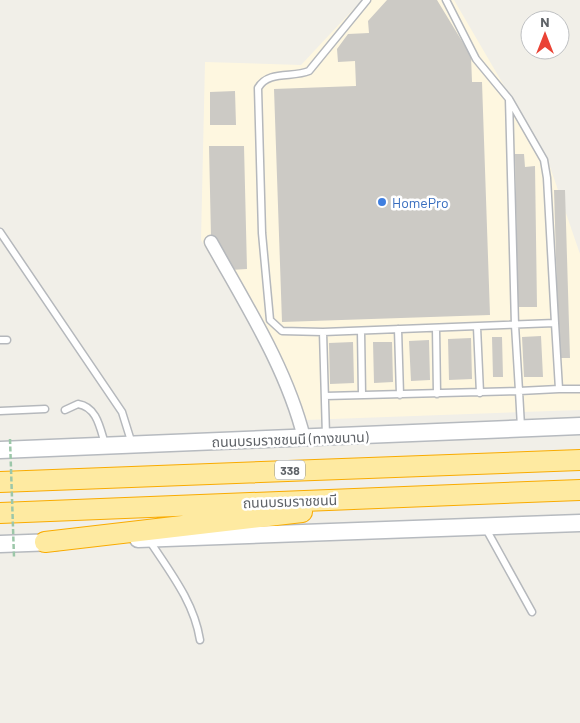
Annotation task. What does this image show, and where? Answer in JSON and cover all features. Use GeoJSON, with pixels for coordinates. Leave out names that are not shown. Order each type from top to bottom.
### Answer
{"type":"FeatureCollection","features":[{"type":"Feature","properties":{"kind":"highway","name":"338"},"geometry":{"type":"LineString","coordinates":[[0,482],[580,460]]}},
{"type":"Feature","properties":{"kind":"highway","name":"ถนนบรมราชชนนี"},"geometry":{"type":"LineString","coordinates":[[0,513],[580,490]]}},
{"type":"Feature","properties":{"kind":"highway"},"geometry":{"type":"LineString","coordinates":[[46,542],[225,522],[410,496]]}},
{"type":"Feature","properties":{"kind":"main road","name":"ถนนบรมราชชนนี (ทางขนาน)"},"geometry":{"type":"LineString","coordinates":[[5,444],[105,446],[580,426]]}},
{"type":"Feature","properties":{"kind":"main road"},"geometry":{"type":"LineString","coordinates":[[0,544],[580,523]]}},
{"type":"Feature","properties":{"kind":"street"},"geometry":{"type":"LineString","coordinates":[[211,242],[260,331],[297,410],[304,438]]}},
{"type":"Feature","properties":{"kind":"lane"},"geometry":{"type":"LineString","coordinates":[[368,0],[309,71],[301,74],[277,75],[264,80],[258,88],[262,232],[270,320],[282,331],[323,332],[555,323]]}},
{"type":"Feature","properties":{"kind":"lane"},"geometry":{"type":"LineString","coordinates":[[446,0],[476,59],[509,99],[544,160],[547,178],[559,389]]}},
{"type":"Feature","properties":{"kind":"lane"},"geometry":{"type":"LineString","coordinates":[[509,99],[515,325],[521,429]]}},
{"type":"Feature","properties":{"kind":"lane"},"geometry":{"type":"LineString","coordinates":[[0,232],[122,412],[132,445]]}},
{"type":"Feature","properties":{"kind":"lane"},"geometry":{"type":"LineString","coordinates":[[477,327],[480,393]]}},
{"type":"Feature","properties":{"kind":"lane"},"geometry":{"type":"LineString","coordinates":[[436,328],[437,394]]}},
{"type":"Feature","properties":{"kind":"lane"},"geometry":{"type":"LineString","coordinates":[[398,329],[400,395]]}},
{"type":"Feature","properties":{"kind":"lane"},"geometry":{"type":"LineString","coordinates":[[361,331],[362,395]]}},
{"type":"Feature","properties":{"kind":"lane"},"geometry":{"type":"LineString","coordinates":[[323,332],[326,437]]}},
{"type":"Feature","properties":{"kind":"lane"},"geometry":{"type":"LineString","coordinates":[[325,396],[480,393],[580,388]]}},
{"type":"Feature","properties":{"kind":"lane"},"geometry":{"type":"LineString","coordinates":[[65,410],[78,404],[90,409],[96,418],[105,446]]}},
{"type":"Feature","properties":{"kind":"lane"},"geometry":{"type":"LineString","coordinates":[[0,411],[44,409]]}},
{"type":"Feature","properties":{"kind":"lane"},"geometry":{"type":"LineString","coordinates":[[485,527],[532,612]]}},
{"type":"Feature","properties":{"kind":"lane"},"geometry":{"type":"LineString","coordinates":[[149,539],[188,599],[197,618],[200,640]]}},
{"type":"Feature","properties":{"kind":"path"},"geometry":{"type":"LineString","coordinates":[[5,444],[14,557]]}},
{"type":"Feature","properties":{"kind":"shaded area"},"geometry":{"type":"Polygon","coordinates":[[[362,0],[454,0],[548,161],[580,254],[580,410],[305,420],[201,240],[205,62],[301,65],[362,0]]]}},
{"type":"Feature","properties":{"kind":"building","name":"HomePro"},"geometry":{"type":"Polygon","coordinates":[[[387,0],[437,0],[471,56],[472,82],[482,82],[490,315],[282,322],[274,89],[356,86],[355,61],[338,62],[337,49],[348,34],[369,33],[368,21],[387,0]]]}},
{"type":"Feature","properties":{"kind":"building"},"geometry":{"type":"Polygon","coordinates":[[[235,91],[236,125],[210,125],[210,92],[235,91]]]}},
{"type":"Feature","properties":{"kind":"building"},"geometry":{"type":"Polygon","coordinates":[[[209,146],[244,146],[247,269],[230,270],[211,237],[209,146]]]}},
{"type":"Feature","properties":{"kind":"building"},"geometry":{"type":"Polygon","coordinates":[[[515,154],[524,154],[525,167],[535,166],[537,307],[518,307],[515,154]]]}},
{"type":"Feature","properties":{"kind":"building"},"geometry":{"type":"Polygon","coordinates":[[[554,190],[565,190],[570,358],[559,358],[554,190]]]}},
{"type":"Feature","properties":{"kind":"building"},"geometry":{"type":"Polygon","coordinates":[[[541,336],[543,377],[524,377],[522,337],[541,336]]]}},
{"type":"Feature","properties":{"kind":"building"},"geometry":{"type":"Polygon","coordinates":[[[492,337],[502,337],[503,377],[493,377],[492,337]]]}},
{"type":"Feature","properties":{"kind":"building"},"geometry":{"type":"Polygon","coordinates":[[[471,338],[472,379],[449,380],[448,339],[471,338]]]}},
{"type":"Feature","properties":{"kind":"building"},"geometry":{"type":"Polygon","coordinates":[[[429,340],[430,380],[411,381],[409,341],[429,340]]]}},
{"type":"Feature","properties":{"kind":"building"},"geometry":{"type":"Polygon","coordinates":[[[353,342],[354,383],[330,384],[329,343],[353,342]]]}},
{"type":"Feature","properties":{"kind":"building"},"geometry":{"type":"Polygon","coordinates":[[[373,342],[392,342],[393,382],[374,383],[373,342]]]}},
{"type":"Feature","properties":{"kind":"place","name":"HomePro"},"geometry":{"type":"Point","coordinates":[382,202]}}]}
